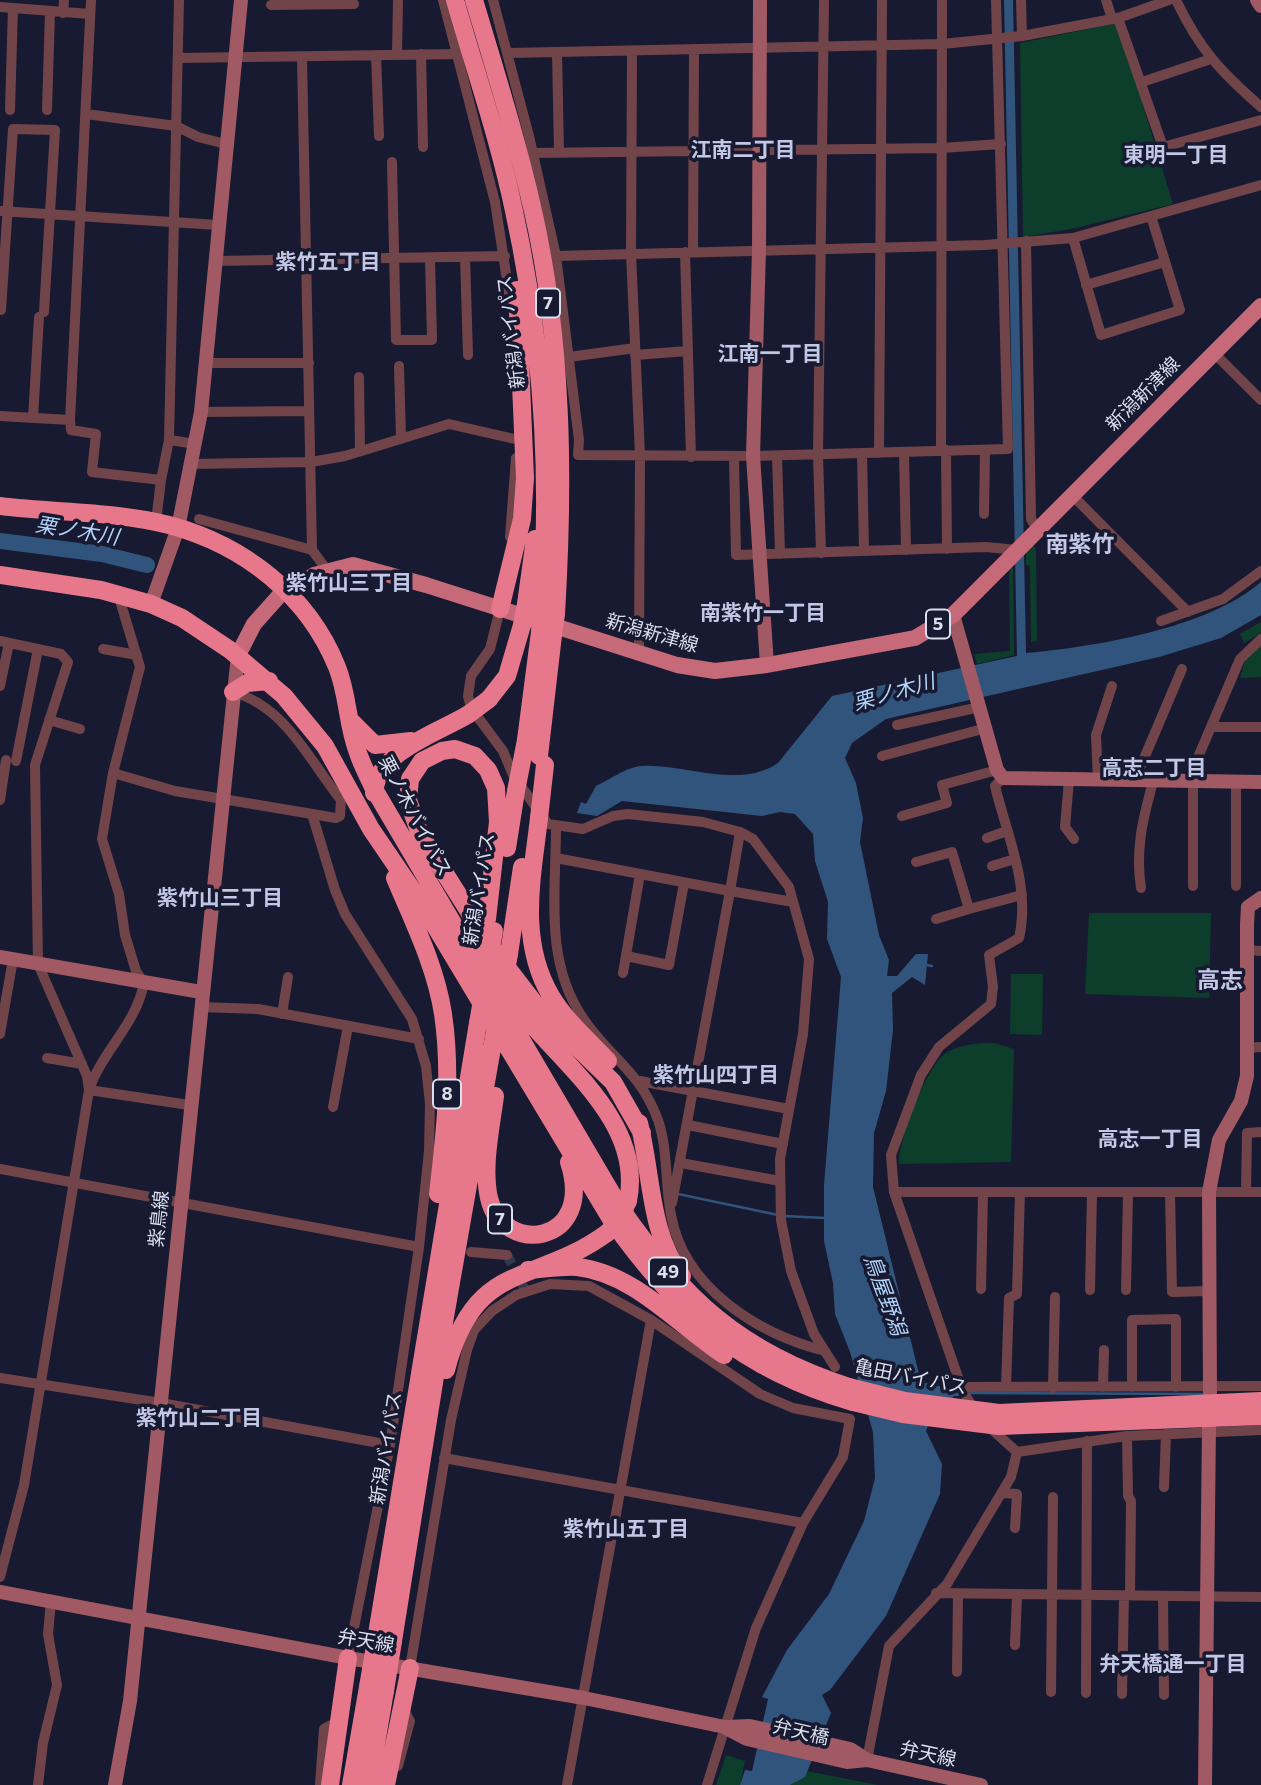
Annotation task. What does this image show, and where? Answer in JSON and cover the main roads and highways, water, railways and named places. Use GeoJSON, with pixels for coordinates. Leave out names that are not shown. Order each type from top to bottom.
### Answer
{"type":"FeatureCollection","features":[{"type":"Feature","properties":{"kind":"highway","name":"新潟バイパス"},"geometry":{"type":"LineString","coordinates":[[369,1785],[376,1689],[420,1372],[482,1020],[490,991],[509,954],[535,813],[547,704],[547,633],[541,609],[544,477],[538,370],[528,289],[499,149],[455,0]]}},
{"type":"Feature","properties":{"kind":"highway","name":"新潟バイパス"},"geometry":{"type":"LineString","coordinates":[[474,0],[534,213],[557,367],[562,506],[541,609]]}},
{"type":"Feature","properties":{"kind":"highway","name":"7"},"geometry":{"type":"LineString","coordinates":[[499,149],[519,317],[524,435],[522,519],[500,610]]}},
{"type":"Feature","properties":{"kind":"highway","name":"栗ノ木バイパス"},"geometry":{"type":"LineString","coordinates":[[0,506],[156,522],[178,528],[249,561],[289,590],[309,615],[338,668],[356,748],[374,789],[490,991]]}},
{"type":"Feature","properties":{"kind":"highway","name":"栗ノ木バイパス"},"geometry":{"type":"LineString","coordinates":[[0,575],[122,594],[151,604],[182,618],[238,655],[269,681],[325,746],[370,829],[422,904],[482,1020]]}},
{"type":"Feature","properties":{"kind":"highway","name":"7"},"geometry":{"type":"LineString","coordinates":[[352,722],[368,741],[383,746],[433,734],[469,714],[489,699],[507,676],[522,625],[541,609]]}},
{"type":"Feature","properties":{"kind":"highway","name":"新潟バイパス"},"geometry":{"type":"LineString","coordinates":[[491,925],[547,633]]}},
{"type":"Feature","properties":{"kind":"highway"},"geometry":{"type":"LineString","coordinates":[[233,692],[247,683],[269,681]]}},
{"type":"Feature","properties":{"kind":"highway"},"geometry":{"type":"LineString","coordinates":[[422,904],[377,819],[374,789],[384,765],[433,734]]}},
{"type":"Feature","properties":{"kind":"highway"},"geometry":{"type":"LineString","coordinates":[[490,991],[491,925],[498,822],[496,788],[488,770],[475,756],[455,749],[442,751],[422,761],[410,779],[408,800],[420,834],[492,948],[542,1013],[613,1083],[642,1133]]}},
{"type":"Feature","properties":{"kind":"highway"},"geometry":{"type":"LineString","coordinates":[[535,813],[528,917],[531,945],[552,997],[623,1082],[635,1105],[666,1249],[701,1306]]}},
{"type":"Feature","properties":{"kind":"highway","name":"8"},"geometry":{"type":"LineString","coordinates":[[370,829],[421,939],[443,1012],[448,1073],[445,1140],[421,1335],[420,1372]]}},
{"type":"Feature","properties":{"kind":"highway","name":"8"},"geometry":{"type":"LineString","coordinates":[[400,833],[517,1006],[577,1073],[613,1124],[630,1165],[628,1201],[618,1222],[607,1233],[593,1244],[503,1281],[485,1295],[460,1328],[425,1442]]}},
{"type":"Feature","properties":{"kind":"highway","name":"7"},"geometry":{"type":"LineString","coordinates":[[490,991],[496,1053],[487,1181],[494,1212],[512,1230],[525,1234],[549,1232],[561,1225],[570,1214],[576,1186],[560,1134]]}},
{"type":"Feature","properties":{"kind":"highway","name":"亀田バイパス"},"geometry":{"type":"LineString","coordinates":[[490,991],[619,1206],[654,1258],[728,1329],[848,1402]]}},
{"type":"Feature","properties":{"kind":"highway","name":"亀田バイパス"},"geometry":{"type":"LineString","coordinates":[[482,1020],[560,1134],[630,1247],[676,1301],[709,1331],[794,1382],[848,1402],[927,1418],[1261,1416]]}},
{"type":"Feature","properties":{"kind":"highway","name":"新潟バイパス"},"geometry":{"type":"LineString","coordinates":[[384,1640],[425,1442],[496,1053]]}},
{"type":"Feature","properties":{"kind":"highway"},"geometry":{"type":"LineString","coordinates":[[528,1270],[578,1267],[613,1278],[644,1295],[736,1364],[793,1390],[848,1402]]}},
{"type":"Feature","properties":{"kind":"highway","name":"亀田バイパス"},"geometry":{"type":"LineString","coordinates":[[999,1419],[1261,1401]]}},
{"type":"Feature","properties":{"kind":"highway"},"geometry":{"type":"LineString","coordinates":[[330,1785],[348,1658]]}},
{"type":"Feature","properties":{"kind":"highway"},"geometry":{"type":"LineString","coordinates":[[386,1785],[410,1668]]}},
{"type":"Feature","properties":{"kind":"highway","name":"新潟バイパス"},"geometry":{"type":"LineString","coordinates":[[351,1785],[376,1689]]}},
{"type":"Feature","properties":{"kind":"main road","name":"新潟新津線"},"geometry":{"type":"LineString","coordinates":[[238,655],[270,603],[327,570],[360,567],[677,664],[715,671],[767,665],[915,638],[953,615],[1261,306]]}},
{"type":"Feature","properties":{"kind":"water","name":"鳥屋野潟"},"geometry":{"type":"Polygon","coordinates":[[[1004,0],[1013,0],[1026,653],[1117,640],[1182,623],[1239,598],[1261,582],[1261,615],[1221,638],[1159,657],[886,719],[852,743],[845,758],[856,783],[863,818],[860,842],[879,935],[889,960],[887,976],[897,976],[916,954],[928,954],[925,985],[912,977],[892,993],[893,1030],[886,1091],[874,1133],[873,1187],[921,1382],[958,1390],[962,1396],[954,1396],[929,1423],[926,1431],[942,1464],[940,1494],[886,1616],[830,1690],[822,1695],[831,1713],[805,1777],[790,1785],[740,1785],[745,1770],[752,1771],[768,1699],[762,1697],[787,1650],[829,1594],[864,1521],[875,1478],[873,1432],[850,1352],[835,1314],[833,1283],[824,1241],[824,1185],[841,977],[827,939],[828,902],[815,861],[813,834],[795,814],[780,812],[762,816],[622,801],[597,816],[577,813],[581,802],[586,804],[596,786],[636,767],[658,766],[729,775],[763,771],[778,763],[832,696],[1017,656],[1004,0]]]}},
{"type":"Feature","properties":{"kind":"waterway","name":"栗ノ木川"},"geometry":{"type":"LineString","coordinates":[[0,541],[102,554],[147,565]]}},
{"type":"Feature","properties":{"kind":"waterway"},"geometry":{"type":"LineString","coordinates":[[927,965],[932,966]]}},
{"type":"Feature","properties":{"kind":"waterway"},"geometry":{"type":"LineString","coordinates":[[678,1194],[778,1215]]}},
{"type":"Feature","properties":{"kind":"waterway"},"geometry":{"type":"LineString","coordinates":[[784,1216],[826,1218]]}},
{"type":"Feature","properties":{"kind":"waterway"},"geometry":{"type":"LineString","coordinates":[[967,1393],[1205,1394]]}},
{"type":"Feature","properties":{"kind":"tunnel"},"geometry":{"type":"LineString","coordinates":[[507,1255],[525,1290]]}},
{"type":"Feature","properties":{"kind":"district","name":"江南二丁目"},"geometry":{"type":"Point","coordinates":[743,150]}},
{"type":"Feature","properties":{"kind":"district","name":"東明一丁目"},"geometry":{"type":"Point","coordinates":[1176,155]}},
{"type":"Feature","properties":{"kind":"district","name":"紫竹五丁目"},"geometry":{"type":"Point","coordinates":[328,262]}},
{"type":"Feature","properties":{"kind":"district","name":"江南一丁目"},"geometry":{"type":"Point","coordinates":[770,354]}},
{"type":"Feature","properties":{"kind":"district","name":"南紫竹"},"geometry":{"type":"Point","coordinates":[1080,544]}},
{"type":"Feature","properties":{"kind":"district","name":"紫竹山三丁目"},"geometry":{"type":"Point","coordinates":[349,583]}},
{"type":"Feature","properties":{"kind":"district","name":"南紫竹一丁目"},"geometry":{"type":"Point","coordinates":[763,613]}},
{"type":"Feature","properties":{"kind":"district","name":"高志二丁目"},"geometry":{"type":"Point","coordinates":[1154,768]}},
{"type":"Feature","properties":{"kind":"district","name":"紫竹山三丁目"},"geometry":{"type":"Point","coordinates":[220,898]}},
{"type":"Feature","properties":{"kind":"district","name":"高志"},"geometry":{"type":"Point","coordinates":[1220,980]}},
{"type":"Feature","properties":{"kind":"district","name":"紫竹山四丁目"},"geometry":{"type":"Point","coordinates":[716,1075]}},
{"type":"Feature","properties":{"kind":"district","name":"高志一丁目"},"geometry":{"type":"Point","coordinates":[1150,1139]}},
{"type":"Feature","properties":{"kind":"district","name":"紫竹山二丁目"},"geometry":{"type":"Point","coordinates":[199,1418]}},
{"type":"Feature","properties":{"kind":"district","name":"紫竹山五丁目"},"geometry":{"type":"Point","coordinates":[626,1529]}},
{"type":"Feature","properties":{"kind":"district","name":"弁天橋通一丁目"},"geometry":{"type":"Point","coordinates":[1173,1664]}}]}
